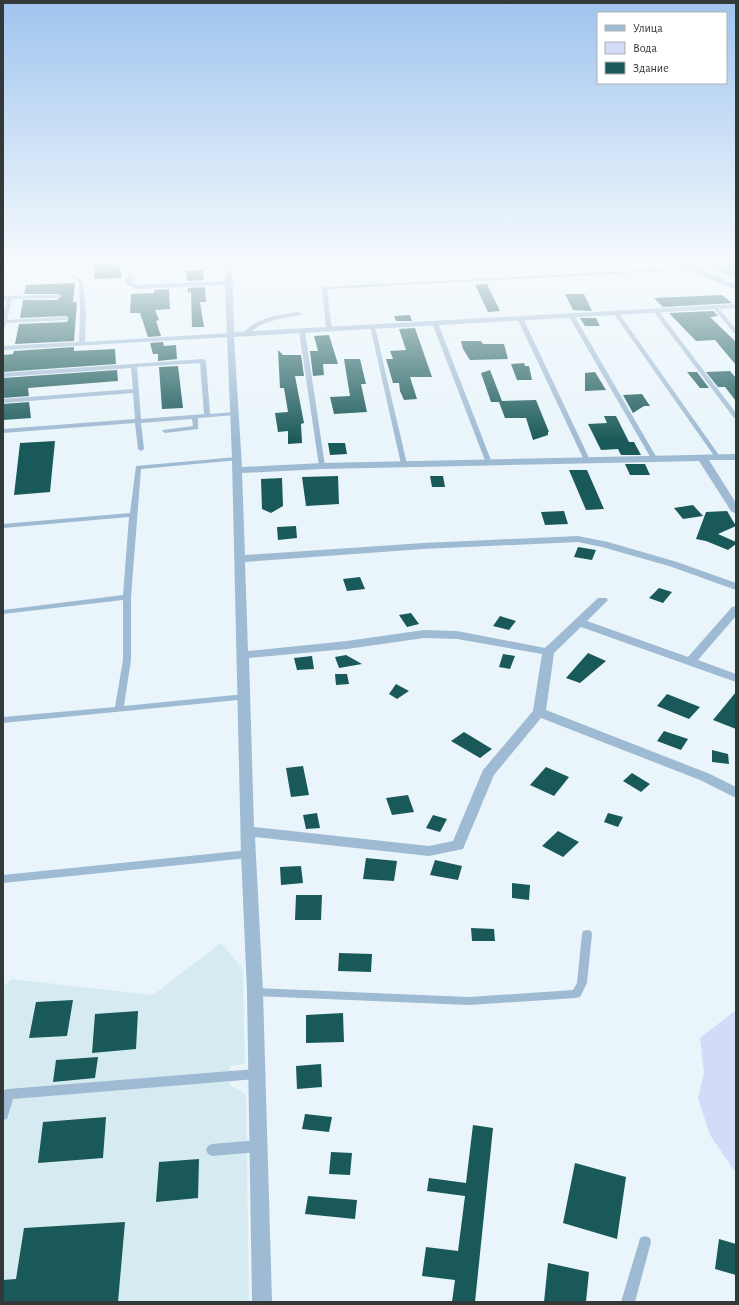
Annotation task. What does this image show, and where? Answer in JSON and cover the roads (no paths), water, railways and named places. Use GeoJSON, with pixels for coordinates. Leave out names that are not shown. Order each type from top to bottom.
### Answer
{"type":"FeatureCollection","features":[{"type":"Feature","properties":{"kind":"street"},"geometry":{"type":"LineString","coordinates":[[230,321],[237,464],[249,831],[248,854],[255,992],[262,1302]]}},
{"type":"Feature","properties":{"kind":"street"},"geometry":{"type":"LineString","coordinates":[[230,335],[471,321]]}},
{"type":"Feature","properties":{"kind":"street"},"geometry":{"type":"LineString","coordinates":[[237,464],[322,466],[703,459],[736,457]]}},
{"type":"Feature","properties":{"kind":"street"},"geometry":{"type":"LineString","coordinates":[[703,459],[736,511]]}},
{"type":"Feature","properties":{"kind":"street"},"geometry":{"type":"LineString","coordinates":[[240,559],[424,546],[578,539],[604,544],[673,564],[736,587]]}},
{"type":"Feature","properties":{"kind":"street"},"geometry":{"type":"LineString","coordinates":[[249,831],[429,851],[458,845],[488,773],[539,712],[548,652],[602,600]]}},
{"type":"Feature","properties":{"kind":"street"},"geometry":{"type":"LineString","coordinates":[[691,661],[736,609]]}},
{"type":"Feature","properties":{"kind":"street"},"geometry":{"type":"LineString","coordinates":[[579,622],[736,678]]}},
{"type":"Feature","properties":{"kind":"street"},"geometry":{"type":"LineString","coordinates":[[243,655],[347,645],[424,634],[457,635],[548,652]]}},
{"type":"Feature","properties":{"kind":"street"},"geometry":{"type":"LineString","coordinates":[[539,712],[705,777],[736,792]]}},
{"type":"Feature","properties":{"kind":"lane"},"geometry":{"type":"LineString","coordinates":[[3,324],[41,321]]}},
{"type":"Feature","properties":{"kind":"lane"},"geometry":{"type":"LineString","coordinates":[[82,343],[83,321]]}},
{"type":"Feature","properties":{"kind":"lane"},"geometry":{"type":"LineString","coordinates":[[245,334],[251,327],[263,321]]}},
{"type":"Feature","properties":{"kind":"lane"},"geometry":{"type":"LineString","coordinates":[[328,321],[329,329]]}},
{"type":"Feature","properties":{"kind":"lane"},"geometry":{"type":"LineString","coordinates":[[521,321],[587,460]]}},
{"type":"Feature","properties":{"kind":"lane"},"geometry":{"type":"LineString","coordinates":[[574,321],[656,460]]}},
{"type":"Feature","properties":{"kind":"lane"},"geometry":{"type":"LineString","coordinates":[[622,321],[720,458]]}},
{"type":"Feature","properties":{"kind":"lane"},"geometry":{"type":"LineString","coordinates":[[663,321],[736,418]]}},
{"type":"Feature","properties":{"kind":"lane"},"geometry":{"type":"LineString","coordinates":[[727,321],[736,332]]}},
{"type":"Feature","properties":{"kind":"lane"},"geometry":{"type":"LineString","coordinates":[[435,323],[489,462]]}},
{"type":"Feature","properties":{"kind":"lane"},"geometry":{"type":"LineString","coordinates":[[372,327],[404,464]]}},
{"type":"Feature","properties":{"kind":"lane"},"geometry":{"type":"LineString","coordinates":[[302,331],[322,466]]}},
{"type":"Feature","properties":{"kind":"lane"},"geometry":{"type":"LineString","coordinates":[[3,348],[230,335]]}},
{"type":"Feature","properties":{"kind":"lane"},"geometry":{"type":"LineString","coordinates":[[3,374],[203,361],[207,416]]}},
{"type":"Feature","properties":{"kind":"lane"},"geometry":{"type":"LineString","coordinates":[[134,366],[141,448]]}},
{"type":"Feature","properties":{"kind":"lane"},"geometry":{"type":"LineString","coordinates":[[3,401],[136,391]]}},
{"type":"Feature","properties":{"kind":"lane"},"geometry":{"type":"LineString","coordinates":[[3,431],[234,414]]}},
{"type":"Feature","properties":{"kind":"lane"},"geometry":{"type":"LineString","coordinates":[[165,431],[196,428],[194,417]]}},
{"type":"Feature","properties":{"kind":"lane"},"geometry":{"type":"LineString","coordinates":[[119,709],[127,660],[127,597],[138,467],[237,464]]}},
{"type":"Feature","properties":{"kind":"lane"},"geometry":{"type":"LineString","coordinates":[[3,526],[133,515]]}},
{"type":"Feature","properties":{"kind":"lane"},"geometry":{"type":"LineString","coordinates":[[3,612],[127,597]]}},
{"type":"Feature","properties":{"kind":"lane"},"geometry":{"type":"LineString","coordinates":[[3,720],[245,697]]}},
{"type":"Feature","properties":{"kind":"lane"},"geometry":{"type":"LineString","coordinates":[[3,880],[248,854]]}},
{"type":"Feature","properties":{"kind":"lane"},"geometry":{"type":"LineString","coordinates":[[255,992],[470,1001],[576,994],[582,983],[587,934]]}},
{"type":"Feature","properties":{"kind":"lane"},"geometry":{"type":"LineString","coordinates":[[3,1115],[8,1094],[256,1074]]}},
{"type":"Feature","properties":{"kind":"lane"},"geometry":{"type":"LineString","coordinates":[[212,1150],[258,1146]]}},
{"type":"Feature","properties":{"kind":"lane"},"geometry":{"type":"LineString","coordinates":[[628,1302],[646,1242]]}},
{"type":"Feature","properties":{"kind":"water"},"geometry":{"type":"Polygon","coordinates":[[[736,1010],[736,1173],[710,1135],[698,1098],[704,1073],[700,1038],[736,1010]]]}}]}
